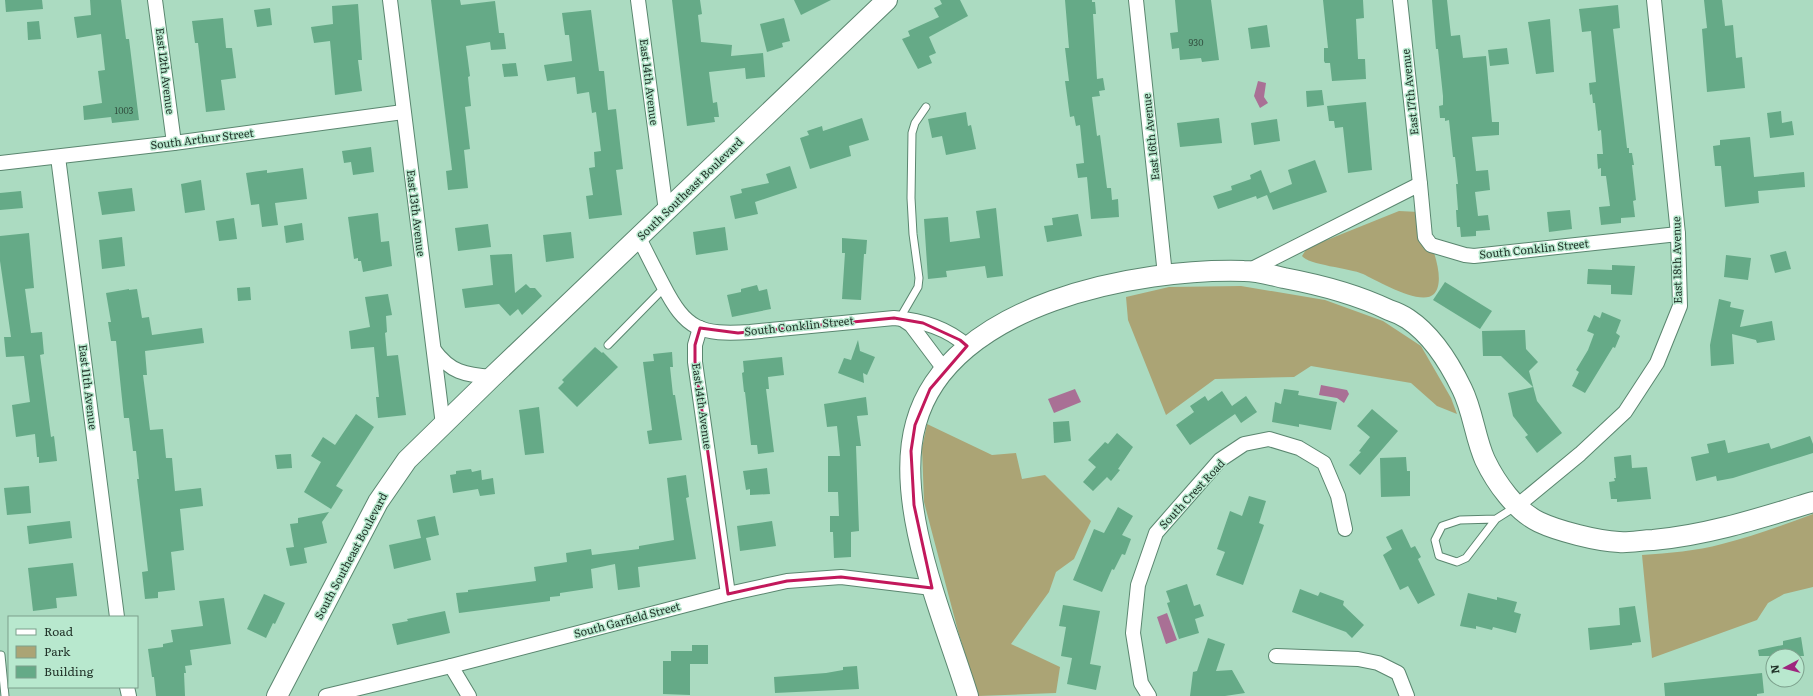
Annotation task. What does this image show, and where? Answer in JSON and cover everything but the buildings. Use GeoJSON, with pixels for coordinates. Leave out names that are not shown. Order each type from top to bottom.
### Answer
{"type":"FeatureCollection","features":[{"type":"Feature","properties":{"kind":"street","name":"East 12th Avenue"},"geometry":{"type":"LineString","coordinates":[[155,0],[174,142]]}},
{"type":"Feature","properties":{"kind":"street","name":"East 13th Avenue"},"geometry":{"type":"LineString","coordinates":[[390,0],[443,425]]}},
{"type":"Feature","properties":{"kind":"street","name":"East 14th Avenue"},"geometry":{"type":"LineString","coordinates":[[638,0],[666,211]]}},
{"type":"Feature","properties":{"kind":"street","name":"South Southeast Boulevard"},"geometry":{"type":"LineString","coordinates":[[277,696],[378,502],[407,460],[492,376],[639,238],[886,0]]}},
{"type":"Feature","properties":{"kind":"street","name":"East 16th Avenue"},"geometry":{"type":"LineString","coordinates":[[1136,0],[1165,275]]}},
{"type":"Feature","properties":{"kind":"street","name":"East 17th Avenue"},"geometry":{"type":"LineString","coordinates":[[1400,0],[1420,184]]}},
{"type":"Feature","properties":{"kind":"street","name":"East 18th Avenue"},"geometry":{"type":"LineString","coordinates":[[1517,506],[1580,454],[1625,412],[1657,363],[1680,306],[1678,234],[1654,0]]}},
{"type":"Feature","properties":{"kind":"street","name":"South Arthur Street"},"geometry":{"type":"LineString","coordinates":[[0,162],[58,157],[403,112]]}},
{"type":"Feature","properties":{"kind":"street","name":"East 11th Avenue"},"geometry":{"type":"LineString","coordinates":[[58,157],[117,616]]}},
{"type":"Feature","properties":{"kind":"street"},"geometry":{"type":"LineString","coordinates":[[1248,271],[1420,184]]}},
{"type":"Feature","properties":{"kind":"street","name":"South Conklin Street"},"geometry":{"type":"LineString","coordinates":[[1420,184],[1425,237],[1428,242],[1431,245],[1465,255],[1474,256],[1678,234]]}},
{"type":"Feature","properties":{"kind":"street"},"geometry":{"type":"LineString","coordinates":[[639,238],[678,313],[689,322],[700,328]]}},
{"type":"Feature","properties":{"kind":"street"},"geometry":{"type":"LineString","coordinates":[[968,696],[932,588],[920,543],[911,485],[911,451],[915,425],[921,407],[930,389],[944,369],[967,346],[1005,322],[1057,300],[1110,284],[1165,275],[1203,271],[1248,271],[1329,287],[1372,301],[1408,318],[1439,348],[1463,390],[1486,461],[1499,482],[1517,506],[1536,521],[1567,532],[1619,542],[1673,538],[1725,528],[1813,502]]}},
{"type":"Feature","properties":{"kind":"street","name":"South Conklin Street"},"geometry":{"type":"LineString","coordinates":[[700,328],[719,332],[738,332],[881,318],[900,318],[931,326],[956,337],[967,346]]}},
{"type":"Feature","properties":{"kind":"street"},"geometry":{"type":"LineString","coordinates":[[900,318],[911,325],[944,369]]}},
{"type":"Feature","properties":{"kind":"street","name":"East 14th Avenue"},"geometry":{"type":"LineString","coordinates":[[700,328],[695,345],[695,362],[728,594]]}},
{"type":"Feature","properties":{"kind":"street"},"geometry":{"type":"LineString","coordinates":[[433,349],[442,361],[454,369],[470,375],[492,376]]}},
{"type":"Feature","properties":{"kind":"street","name":"South Crest Road"},"geometry":{"type":"LineString","coordinates":[[1149,696],[1141,683],[1133,633],[1138,585],[1156,532],[1220,460],[1244,444],[1269,439],[1300,448],[1324,463],[1338,496],[1345,529]]}},
{"type":"Feature","properties":{"kind":"street","name":"South Garfield Street"},"geometry":{"type":"LineString","coordinates":[[326,696],[451,666],[728,594],[786,581],[841,577],[932,588]]}},
{"type":"Feature","properties":{"kind":"street"},"geometry":{"type":"LineString","coordinates":[[1276,656],[1358,659],[1378,663],[1398,673],[1407,696]]}},
{"type":"Feature","properties":{"kind":"street"},"geometry":{"type":"LineString","coordinates":[[451,666],[469,696]]}},
{"type":"Feature","properties":{"kind":"lane"},"geometry":{"type":"LineString","coordinates":[[900,318],[918,287],[919,278],[913,234],[911,198],[912,133],[915,123],[926,107]]}},
{"type":"Feature","properties":{"kind":"lane"},"geometry":{"type":"LineString","coordinates":[[608,345],[664,288]]}},
{"type":"Feature","properties":{"kind":"lane"},"geometry":{"type":"LineString","coordinates":[[1496,519],[1460,520],[1442,526],[1435,540],[1439,556],[1457,562],[1466,558],[1496,519],[1517,506]]}},
{"type":"Feature","properties":{"kind":"lane"},"geometry":{"type":"LineString","coordinates":[[1,655],[5,696]]}},
{"type":"Feature","properties":{"kind":"highlighted area"},"geometry":{"type":"Polygon","coordinates":[[[894,318],[923,323],[960,340],[967,346],[930,389],[915,425],[911,451],[914,505],[932,588],[841,577],[787,581],[728,594],[695,362],[695,345],[700,328],[738,333],[894,318]]]}},
{"type":"Feature","properties":{"kind":"green space"},"geometry":{"type":"Polygon","coordinates":[[[1399,211],[1419,212],[1430,242],[1439,277],[1438,287],[1434,294],[1428,297],[1409,295],[1363,274],[1312,262],[1302,256],[1307,248],[1399,211]]]}},
{"type":"Feature","properties":{"kind":"green space"},"geometry":{"type":"Polygon","coordinates":[[[1241,286],[1325,300],[1383,321],[1421,346],[1451,398],[1457,414],[1437,406],[1411,383],[1311,366],[1294,377],[1215,379],[1166,415],[1128,320],[1126,297],[1169,287],[1241,286]]]}},
{"type":"Feature","properties":{"kind":"green space"},"geometry":{"type":"Polygon","coordinates":[[[927,424],[992,455],[1016,453],[1022,479],[1045,475],[1091,521],[1074,559],[1056,572],[1049,592],[1011,644],[1060,667],[1056,693],[978,696],[958,631],[924,502],[922,448],[927,424]]]}},
{"type":"Feature","properties":{"kind":"green space"},"geometry":{"type":"Polygon","coordinates":[[[1813,514],[1813,587],[1784,594],[1768,603],[1757,620],[1652,658],[1642,555],[1702,548],[1734,541],[1813,514]]]}},
{"type":"Feature","properties":{"kind":"shaded area"},"geometry":{"type":"Polygon","coordinates":[[[1258,81],[1266,83],[1264,97],[1268,103],[1260,108],[1254,96],[1258,81]]]}},
{"type":"Feature","properties":{"kind":"shaded area"},"geometry":{"type":"Polygon","coordinates":[[[1321,385],[1347,390],[1349,394],[1344,403],[1337,398],[1319,395],[1321,385]]]}},
{"type":"Feature","properties":{"kind":"shaded area"},"geometry":{"type":"Polygon","coordinates":[[[1075,389],[1081,402],[1054,413],[1048,399],[1075,389]]]}},
{"type":"Feature","properties":{"kind":"shaded area"},"geometry":{"type":"Polygon","coordinates":[[[1167,613],[1177,640],[1166,644],[1157,617],[1167,613]]]}}]}
